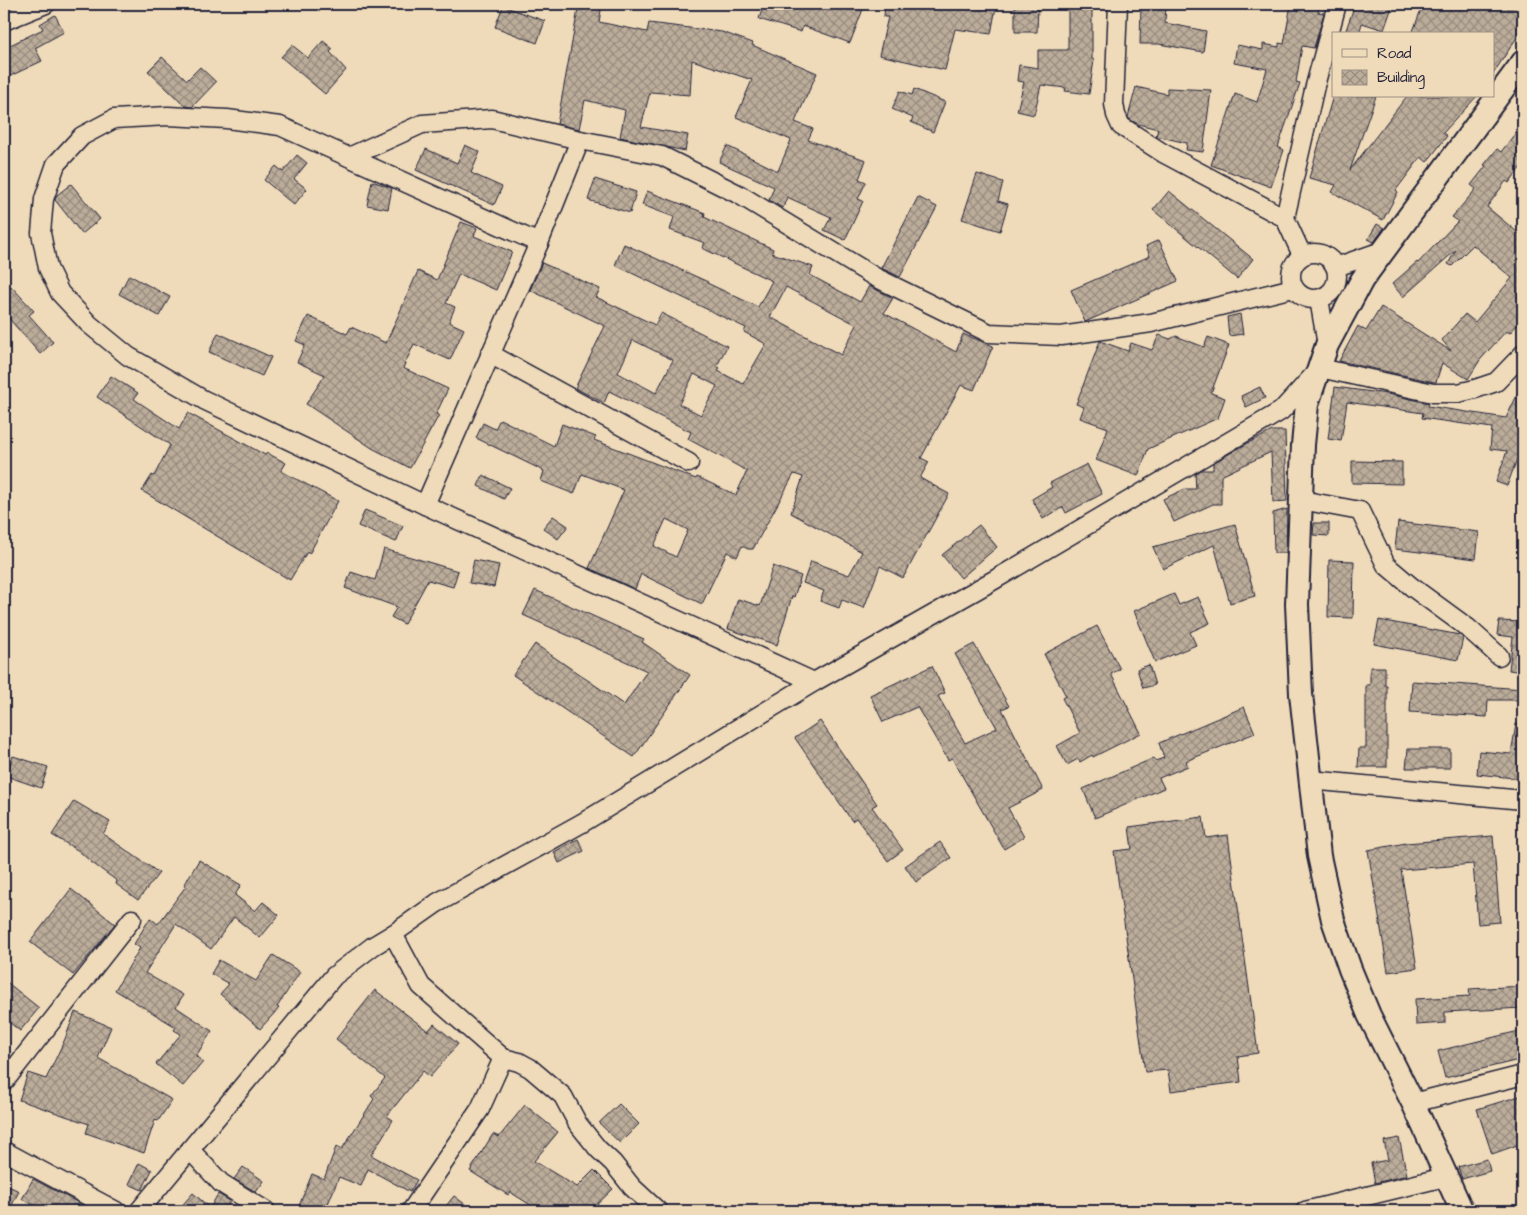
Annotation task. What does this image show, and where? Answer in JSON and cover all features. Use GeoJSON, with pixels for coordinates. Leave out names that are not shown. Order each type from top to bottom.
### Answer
{"type":"FeatureCollection","features":[{"type":"Feature","properties":{"kind":"street"},"geometry":{"type":"LineString","coordinates":[[4,21],[46,4]]}},
{"type":"Feature","properties":{"kind":"street"},"geometry":{"type":"LineString","coordinates":[[1118,4],[1114,104],[1121,126],[1163,153],[1286,218]]}},
{"type":"Feature","properties":{"kind":"street"},"geometry":{"type":"LineString","coordinates":[[1302,255],[1286,218],[1314,86],[1337,4]]}},
{"type":"Feature","properties":{"kind":"street"},"geometry":{"type":"LineString","coordinates":[[1462,1211],[1413,1103],[1368,1015],[1333,920],[1319,856],[1301,694],[1297,604],[1301,500],[1307,404],[1327,345],[1362,280],[1523,62]]}},
{"type":"Feature","properties":{"kind":"street"},"geometry":{"type":"LineString","coordinates":[[539,243],[280,126],[226,118],[178,116],[114,119],[82,136],[56,164],[44,199],[41,233],[48,268],[60,293],[89,324],[128,356],[204,400],[424,505],[814,682]]}},
{"type":"Feature","properties":{"kind":"street"},"geometry":{"type":"LineString","coordinates":[[349,157],[422,124],[492,119],[580,140],[662,156],[740,194],[875,276],[989,333],[1061,336],[1142,325],[1293,288]]}},
{"type":"Feature","properties":{"kind":"street"},"geometry":{"type":"LineString","coordinates":[[424,505],[539,243],[580,140]]}},
{"type":"Feature","properties":{"kind":"street"},"geometry":{"type":"LineString","coordinates":[[1315,252],[1322,254],[1328,257],[1336,267],[1336,283],[1326,296],[1312,299],[1304,297],[1293,288],[1290,276],[1293,264],[1302,255],[1315,252]]}},
{"type":"Feature","properties":{"kind":"street"},"geometry":{"type":"LineString","coordinates":[[1336,267],[1382,252]]}},
{"type":"Feature","properties":{"kind":"street"},"geometry":{"type":"LineString","coordinates":[[1319,299],[1327,345]]}},
{"type":"Feature","properties":{"kind":"street"},"geometry":{"type":"LineString","coordinates":[[490,354],[689,462]]}},
{"type":"Feature","properties":{"kind":"street"},"geometry":{"type":"LineString","coordinates":[[1320,368],[1433,393],[1458,393],[1496,382],[1523,354]]}},
{"type":"Feature","properties":{"kind":"street"},"geometry":{"type":"LineString","coordinates":[[139,1211],[334,976],[373,946],[394,934],[437,903],[582,823],[814,682],[994,580],[1281,411],[1320,368]]}},
{"type":"Feature","properties":{"kind":"street"},"geometry":{"type":"LineString","coordinates":[[1301,500],[1360,511],[1386,565],[1412,587],[1468,628],[1499,656]]}},
{"type":"Feature","properties":{"kind":"street"},"geometry":{"type":"LineString","coordinates":[[1310,780],[1523,800]]}},
{"type":"Feature","properties":{"kind":"street"},"geometry":{"type":"LineString","coordinates":[[4,1082],[132,919]]}},
{"type":"Feature","properties":{"kind":"street"},"geometry":{"type":"LineString","coordinates":[[394,934],[421,986],[503,1058],[519,1062],[530,1068],[563,1096],[578,1124],[598,1149],[614,1163],[632,1187],[658,1211]]}},
{"type":"Feature","properties":{"kind":"street"},"geometry":{"type":"LineString","coordinates":[[411,1211],[480,1109],[503,1058]]}},
{"type":"Feature","properties":{"kind":"street"},"geometry":{"type":"LineString","coordinates":[[1413,1103],[1523,1075]]}},
{"type":"Feature","properties":{"kind":"street"},"geometry":{"type":"LineString","coordinates":[[190,1150],[221,1183],[266,1211]]}},
{"type":"Feature","properties":{"kind":"street"},"geometry":{"type":"LineString","coordinates":[[4,1151],[116,1211]]}},
{"type":"Feature","properties":{"kind":"street"},"geometry":{"type":"LineString","coordinates":[[1306,1211],[1445,1177]]}},
{"type":"Feature","properties":{"kind":"building"},"geometry":{"type":"Polygon","coordinates":[[[579,4],[602,4],[599,22],[647,32],[649,23],[722,32],[753,43],[752,45],[817,73],[795,122],[813,129],[808,140],[866,160],[859,179],[866,182],[858,199],[863,201],[845,240],[824,230],[831,217],[787,197],[783,208],[769,200],[774,187],[719,162],[727,146],[778,171],[791,140],[736,117],[752,80],[692,60],[690,95],[650,92],[641,127],[688,135],[685,151],[620,137],[625,110],[585,100],[579,129],[557,124],[579,4]]]}},
{"type":"Feature","properties":{"kind":"building"},"geometry":{"type":"Polygon","coordinates":[[[764,4],[865,4],[850,43],[803,26],[801,32],[759,19],[764,4]]]}},
{"type":"Feature","properties":{"kind":"building"},"geometry":{"type":"Polygon","coordinates":[[[885,4],[979,4],[996,7],[991,34],[955,29],[945,70],[879,55],[888,17],[884,17],[885,4]]]}},
{"type":"Feature","properties":{"kind":"building"},"geometry":{"type":"Polygon","coordinates":[[[1141,4],[1166,4],[1165,23],[1206,31],[1203,52],[1159,44],[1140,44],[1141,4]]]}},
{"type":"Feature","properties":{"kind":"building"},"geometry":{"type":"Polygon","coordinates":[[[1291,4],[1320,4],[1318,12],[1324,13],[1314,48],[1302,46],[1296,82],[1300,83],[1278,147],[1284,150],[1271,187],[1211,165],[1235,94],[1257,102],[1267,69],[1234,63],[1237,45],[1263,50],[1263,44],[1279,47],[1279,43],[1284,44],[1291,4]]]}},
{"type":"Feature","properties":{"kind":"building"},"geometry":{"type":"Polygon","coordinates":[[[1355,4],[1393,4],[1384,30],[1362,23],[1360,32],[1346,30],[1355,4]]]}},
{"type":"Feature","properties":{"kind":"building"},"geometry":{"type":"Polygon","coordinates":[[[1423,4],[1515,4],[1523,9],[1523,28],[1494,72],[1494,32],[1413,32],[1423,4]]]}},
{"type":"Feature","properties":{"kind":"building"},"geometry":{"type":"Polygon","coordinates":[[[1015,5],[1038,5],[1037,32],[1015,32],[1015,5]]]}},
{"type":"Feature","properties":{"kind":"building"},"geometry":{"type":"Polygon","coordinates":[[[1068,5],[1092,8],[1092,59],[1094,60],[1089,94],[1065,91],[1066,88],[1041,85],[1034,115],[1017,111],[1024,82],[1017,81],[1019,65],[1038,68],[1038,50],[1068,50],[1068,5]]]}},
{"type":"Feature","properties":{"kind":"building"},"geometry":{"type":"Polygon","coordinates":[[[503,6],[545,21],[537,43],[495,27],[503,6]]]}},
{"type":"Feature","properties":{"kind":"building"},"geometry":{"type":"Polygon","coordinates":[[[55,15],[64,32],[35,48],[42,61],[4,79],[4,48],[43,29],[40,24],[55,15]]]}},
{"type":"Feature","properties":{"kind":"building"},"geometry":{"type":"Polygon","coordinates":[[[323,41],[333,49],[330,52],[346,70],[325,94],[281,57],[292,45],[308,58],[323,41]]]}},
{"type":"Feature","properties":{"kind":"building"},"geometry":{"type":"Polygon","coordinates":[[[162,57],[187,80],[200,67],[216,82],[192,107],[185,106],[148,71],[162,57]]]}},
{"type":"Feature","properties":{"kind":"building"},"geometry":{"type":"Polygon","coordinates":[[[1136,87],[1167,94],[1167,88],[1211,90],[1203,152],[1186,150],[1187,143],[1156,136],[1158,129],[1138,124],[1129,119],[1136,87]]]}},
{"type":"Feature","properties":{"kind":"building"},"geometry":{"type":"Polygon","coordinates":[[[914,89],[945,102],[933,132],[911,122],[913,118],[892,109],[900,91],[912,95],[914,89]]]}},
{"type":"Feature","properties":{"kind":"building"},"geometry":{"type":"Polygon","coordinates":[[[1332,98],[1375,98],[1350,170],[1405,98],[1475,98],[1443,133],[1447,136],[1427,162],[1421,157],[1396,190],[1398,192],[1383,220],[1332,192],[1336,185],[1309,178],[1332,98]]]}},
{"type":"Feature","properties":{"kind":"building"},"geometry":{"type":"Polygon","coordinates":[[[1523,123],[1523,164],[1509,183],[1506,181],[1487,207],[1523,237],[1523,318],[1510,333],[1506,331],[1480,360],[1468,379],[1442,363],[1436,382],[1434,382],[1339,361],[1358,326],[1366,331],[1381,307],[1451,351],[1442,340],[1465,314],[1475,322],[1512,278],[1473,245],[1452,266],[1448,264],[1456,250],[1403,297],[1392,284],[1418,263],[1458,221],[1452,217],[1476,189],[1471,185],[1486,166],[1484,165],[1497,149],[1501,152],[1523,123]]]}},
{"type":"Feature","properties":{"kind":"building"},"geometry":{"type":"Polygon","coordinates":[[[465,145],[480,152],[471,173],[502,187],[494,205],[416,170],[426,149],[457,163],[465,145]]]}},
{"type":"Feature","properties":{"kind":"building"},"geometry":{"type":"Polygon","coordinates":[[[297,155],[307,163],[294,179],[307,189],[294,205],[264,180],[276,166],[283,172],[297,155]]]}},
{"type":"Feature","properties":{"kind":"building"},"geometry":{"type":"Polygon","coordinates":[[[977,174],[1003,182],[998,201],[1008,204],[1000,231],[962,219],[977,174]]]}},
{"type":"Feature","properties":{"kind":"building"},"geometry":{"type":"Polygon","coordinates":[[[595,179],[636,192],[630,213],[588,200],[595,179]]]}},
{"type":"Feature","properties":{"kind":"building"},"geometry":{"type":"Polygon","coordinates":[[[372,181],[392,188],[388,209],[367,205],[372,181]]]}},
{"type":"Feature","properties":{"kind":"building"},"geometry":{"type":"Polygon","coordinates":[[[71,184],[100,219],[82,234],[55,200],[57,195],[71,184]]]}},
{"type":"Feature","properties":{"kind":"building"},"geometry":{"type":"Polygon","coordinates":[[[647,191],[705,213],[704,217],[773,249],[772,253],[813,267],[810,275],[860,302],[869,286],[893,298],[884,313],[956,352],[963,334],[993,346],[974,390],[961,385],[921,458],[929,462],[920,478],[949,494],[903,578],[880,566],[864,608],[842,600],[839,608],[820,601],[824,591],[803,583],[811,561],[849,575],[862,552],[791,513],[803,477],[794,474],[753,549],[742,546],[737,557],[727,552],[702,604],[641,574],[635,589],[589,568],[624,490],[582,474],[574,494],[541,481],[544,471],[476,438],[483,423],[495,429],[500,419],[554,446],[562,424],[596,437],[594,440],[696,479],[697,477],[736,495],[747,471],[688,439],[691,432],[609,391],[604,403],[575,388],[605,326],[530,290],[542,263],[600,289],[596,297],[655,325],[661,313],[727,346],[717,366],[720,368],[718,371],[743,384],[766,344],[744,332],[746,328],[615,265],[624,244],[758,307],[772,281],[702,248],[705,243],[670,230],[674,217],[642,205],[647,191]],[[786,287],[770,317],[841,355],[857,325],[786,287]],[[633,340],[618,373],[656,393],[673,360],[633,340]],[[694,374],[679,404],[701,415],[717,386],[694,374]],[[666,519],[654,546],[676,557],[688,530],[666,519]]]}},
{"type":"Feature","properties":{"kind":"building"},"geometry":{"type":"Polygon","coordinates":[[[1169,191],[1253,259],[1237,279],[1153,210],[1169,191]]]}},
{"type":"Feature","properties":{"kind":"building"},"geometry":{"type":"Polygon","coordinates":[[[918,197],[937,207],[900,277],[881,268],[918,197]]]}},
{"type":"Feature","properties":{"kind":"building"},"geometry":{"type":"Polygon","coordinates":[[[461,222],[477,228],[474,236],[512,252],[496,290],[459,274],[446,303],[455,307],[449,322],[464,329],[450,360],[414,344],[403,368],[448,389],[436,414],[439,415],[410,468],[372,448],[306,404],[325,375],[297,362],[305,345],[296,341],[308,316],[347,334],[351,327],[386,343],[418,271],[437,280],[461,222]]]}},
{"type":"Feature","properties":{"kind":"building"},"geometry":{"type":"Polygon","coordinates":[[[1377,224],[1384,228],[1374,242],[1368,239],[1377,224]]]}},
{"type":"Feature","properties":{"kind":"building"},"geometry":{"type":"Polygon","coordinates":[[[1159,240],[1178,281],[1085,322],[1071,290],[1150,256],[1146,246],[1159,240]]]}},
{"type":"Feature","properties":{"kind":"building"},"geometry":{"type":"Polygon","coordinates":[[[129,275],[170,297],[159,316],[119,294],[129,275]]]}},
{"type":"Feature","properties":{"kind":"building"},"geometry":{"type":"Polygon","coordinates":[[[11,286],[34,311],[29,315],[53,342],[40,354],[4,313],[4,292],[11,286]]]}},
{"type":"Feature","properties":{"kind":"building"},"geometry":{"type":"Polygon","coordinates":[[[1240,314],[1243,334],[1229,336],[1227,317],[1240,314]]]}},
{"type":"Feature","properties":{"kind":"building"},"geometry":{"type":"Polygon","coordinates":[[[218,333],[271,357],[262,376],[209,352],[218,333]]]}},
{"type":"Feature","properties":{"kind":"building"},"geometry":{"type":"Polygon","coordinates":[[[1159,335],[1170,339],[1176,336],[1204,347],[1208,337],[1229,345],[1211,393],[1225,398],[1218,418],[1148,449],[1138,476],[1096,460],[1108,428],[1080,418],[1084,407],[1076,404],[1100,341],[1128,351],[1131,343],[1152,350],[1159,335]]]}},
{"type":"Feature","properties":{"kind":"building"},"geometry":{"type":"Polygon","coordinates":[[[111,376],[138,393],[134,399],[179,429],[188,413],[265,455],[267,453],[286,463],[281,471],[338,501],[309,554],[307,552],[290,580],[142,491],[152,475],[154,476],[170,445],[97,397],[111,376]]]}},
{"type":"Feature","properties":{"kind":"building"},"geometry":{"type":"Polygon","coordinates":[[[1523,383],[1523,443],[1507,486],[1496,482],[1507,451],[1490,449],[1492,428],[1422,418],[1423,413],[1347,402],[1341,441],[1328,439],[1335,387],[1387,394],[1429,403],[1428,406],[1506,418],[1523,383]]]}},
{"type":"Feature","properties":{"kind":"building"},"geometry":{"type":"Polygon","coordinates":[[[1260,387],[1265,398],[1246,407],[1241,396],[1260,387]]]}},
{"type":"Feature","properties":{"kind":"building"},"geometry":{"type":"Polygon","coordinates":[[[1272,431],[1285,431],[1287,501],[1273,502],[1271,452],[1221,476],[1221,504],[1213,504],[1174,522],[1163,499],[1185,489],[1196,489],[1195,474],[1201,470],[1213,470],[1213,463],[1272,431]]]}},
{"type":"Feature","properties":{"kind":"building"},"geometry":{"type":"Polygon","coordinates":[[[1352,461],[1402,462],[1402,484],[1352,483],[1352,461]]]}},
{"type":"Feature","properties":{"kind":"building"},"geometry":{"type":"Polygon","coordinates":[[[1087,464],[1102,494],[1066,513],[1063,507],[1043,519],[1032,499],[1052,487],[1050,483],[1087,464]]]}},
{"type":"Feature","properties":{"kind":"building"},"geometry":{"type":"Polygon","coordinates":[[[483,475],[510,488],[504,499],[478,486],[483,475]]]}},
{"type":"Feature","properties":{"kind":"building"},"geometry":{"type":"Polygon","coordinates":[[[1287,509],[1286,553],[1274,553],[1273,513],[1287,509]]]}},
{"type":"Feature","properties":{"kind":"building"},"geometry":{"type":"Polygon","coordinates":[[[365,510],[403,526],[396,542],[358,526],[365,510]]]}},
{"type":"Feature","properties":{"kind":"building"},"geometry":{"type":"Polygon","coordinates":[[[553,516],[568,526],[558,539],[543,528],[553,516]]]}},
{"type":"Feature","properties":{"kind":"building"},"geometry":{"type":"Polygon","coordinates":[[[1398,522],[1479,532],[1476,559],[1395,549],[1398,522]]]}},
{"type":"Feature","properties":{"kind":"building"},"geometry":{"type":"Polygon","coordinates":[[[1314,523],[1329,523],[1329,536],[1313,535],[1314,523]]]}},
{"type":"Feature","properties":{"kind":"building"},"geometry":{"type":"Polygon","coordinates":[[[1235,524],[1255,596],[1230,603],[1214,545],[1163,569],[1153,547],[1235,524]]]}},
{"type":"Feature","properties":{"kind":"building"},"geometry":{"type":"Polygon","coordinates":[[[979,525],[997,547],[961,578],[942,555],[979,525]]]}},
{"type":"Feature","properties":{"kind":"building"},"geometry":{"type":"Polygon","coordinates":[[[384,549],[458,571],[453,587],[428,580],[404,624],[391,617],[397,607],[345,588],[351,572],[375,580],[384,549]]]}},
{"type":"Feature","properties":{"kind":"building"},"geometry":{"type":"Polygon","coordinates":[[[474,560],[499,565],[494,587],[469,583],[474,560]]]}},
{"type":"Feature","properties":{"kind":"building"},"geometry":{"type":"Polygon","coordinates":[[[1329,560],[1354,561],[1353,618],[1328,617],[1329,560]]]}},
{"type":"Feature","properties":{"kind":"building"},"geometry":{"type":"Polygon","coordinates":[[[773,566],[801,576],[794,597],[792,596],[777,645],[728,629],[738,599],[760,606],[773,566]]]}},
{"type":"Feature","properties":{"kind":"building"},"geometry":{"type":"Polygon","coordinates":[[[535,590],[644,639],[642,642],[690,675],[634,757],[513,675],[535,644],[624,705],[647,671],[523,615],[535,590]]]}},
{"type":"Feature","properties":{"kind":"building"},"geometry":{"type":"Polygon","coordinates":[[[1174,594],[1179,605],[1198,597],[1210,623],[1190,632],[1196,645],[1155,662],[1134,611],[1174,594]]]}},
{"type":"Feature","properties":{"kind":"building"},"geometry":{"type":"Polygon","coordinates":[[[1379,620],[1460,635],[1463,638],[1458,660],[1374,644],[1379,620]]]}},
{"type":"Feature","properties":{"kind":"building"},"geometry":{"type":"Polygon","coordinates":[[[1499,621],[1523,622],[1523,672],[1509,670],[1513,637],[1497,635],[1499,621]]]}},
{"type":"Feature","properties":{"kind":"building"},"geometry":{"type":"Polygon","coordinates":[[[1097,626],[1120,669],[1111,674],[1141,733],[1093,757],[1092,755],[1080,762],[1078,759],[1067,765],[1057,746],[1080,733],[1062,698],[1066,696],[1044,654],[1097,626]]]}},
{"type":"Feature","properties":{"kind":"building"},"geometry":{"type":"Polygon","coordinates":[[[974,644],[1009,706],[1002,709],[1043,790],[1008,808],[1024,837],[1004,849],[952,758],[948,760],[917,707],[883,722],[870,695],[932,666],[945,693],[938,696],[965,743],[997,728],[955,654],[974,644]]]}},
{"type":"Feature","properties":{"kind":"building"},"geometry":{"type":"Polygon","coordinates":[[[1149,665],[1155,685],[1143,688],[1137,669],[1149,665]]]}},
{"type":"Feature","properties":{"kind":"building"},"geometry":{"type":"Polygon","coordinates":[[[1370,667],[1385,667],[1385,685],[1387,685],[1387,767],[1358,767],[1359,748],[1366,748],[1366,685],[1370,685],[1370,667]]]}},
{"type":"Feature","properties":{"kind":"building"},"geometry":{"type":"Polygon","coordinates":[[[1412,681],[1523,689],[1523,700],[1488,700],[1487,717],[1410,712],[1412,681]]]}},
{"type":"Feature","properties":{"kind":"building"},"geometry":{"type":"Polygon","coordinates":[[[1244,707],[1255,733],[1186,761],[1188,766],[1159,778],[1164,788],[1095,818],[1083,789],[1154,758],[1155,761],[1164,758],[1159,743],[1244,707]]]}},
{"type":"Feature","properties":{"kind":"building"},"geometry":{"type":"Polygon","coordinates":[[[820,721],[877,804],[872,807],[903,850],[888,861],[856,818],[852,821],[795,738],[820,721]]]}},
{"type":"Feature","properties":{"kind":"building"},"geometry":{"type":"Polygon","coordinates":[[[1516,724],[1523,725],[1523,779],[1477,774],[1479,751],[1511,754],[1516,724]]]}},
{"type":"Feature","properties":{"kind":"building"},"geometry":{"type":"Polygon","coordinates":[[[1408,749],[1450,749],[1450,768],[1406,768],[1408,749]]]}},
{"type":"Feature","properties":{"kind":"building"},"geometry":{"type":"Polygon","coordinates":[[[13,756],[48,767],[41,788],[6,776],[13,756]]]}},
{"type":"Feature","properties":{"kind":"building"},"geometry":{"type":"Polygon","coordinates":[[[74,801],[110,822],[103,834],[159,873],[138,900],[116,884],[117,881],[79,851],[52,835],[74,801]]]}},
{"type":"Feature","properties":{"kind":"building"},"geometry":{"type":"Polygon","coordinates":[[[1203,817],[1206,838],[1228,835],[1258,1053],[1238,1056],[1241,1082],[1171,1091],[1168,1070],[1145,1072],[1114,851],[1132,849],[1129,827],[1203,817]]]}},
{"type":"Feature","properties":{"kind":"building"},"geometry":{"type":"Polygon","coordinates":[[[1493,836],[1500,922],[1478,924],[1473,864],[1401,870],[1417,968],[1388,972],[1368,850],[1406,843],[1493,836]]]}},
{"type":"Feature","properties":{"kind":"building"},"geometry":{"type":"Polygon","coordinates":[[[578,839],[584,851],[559,863],[554,852],[578,839]]]}},
{"type":"Feature","properties":{"kind":"building"},"geometry":{"type":"Polygon","coordinates":[[[940,842],[951,858],[916,882],[905,866],[940,842]]]}},
{"type":"Feature","properties":{"kind":"building"},"geometry":{"type":"Polygon","coordinates":[[[199,860],[241,885],[235,895],[255,911],[263,902],[279,915],[260,938],[234,917],[211,949],[176,924],[145,973],[183,995],[176,1007],[212,1031],[196,1056],[203,1062],[183,1086],[156,1064],[181,1034],[174,1030],[176,1027],[115,990],[140,948],[134,944],[150,918],[158,924],[186,886],[184,885],[199,860]]]}},
{"type":"Feature","properties":{"kind":"building"},"geometry":{"type":"Polygon","coordinates":[[[71,889],[115,924],[73,975],[30,942],[71,889]]]}},
{"type":"Feature","properties":{"kind":"building"},"geometry":{"type":"Polygon","coordinates":[[[273,955],[300,972],[277,1007],[279,1008],[260,1029],[220,994],[229,984],[211,974],[219,960],[256,981],[273,955]]]}},
{"type":"Feature","properties":{"kind":"building"},"geometry":{"type":"Polygon","coordinates":[[[4,980],[39,1008],[20,1031],[4,1018],[4,980]]]}},
{"type":"Feature","properties":{"kind":"building"},"geometry":{"type":"Polygon","coordinates":[[[1523,986],[1523,1008],[1445,1012],[1445,1023],[1416,1025],[1415,999],[1470,996],[1469,989],[1523,986]]]}},
{"type":"Feature","properties":{"kind":"building"},"geometry":{"type":"Polygon","coordinates":[[[375,990],[428,1031],[434,1024],[458,1044],[430,1077],[423,1071],[387,1116],[393,1120],[371,1155],[417,1180],[410,1192],[368,1169],[361,1186],[339,1177],[325,1211],[313,1211],[299,1206],[312,1174],[324,1179],[336,1147],[342,1149],[374,1099],[371,1096],[385,1078],[336,1039],[375,990]]]}},
{"type":"Feature","properties":{"kind":"building"},"geometry":{"type":"Polygon","coordinates":[[[75,1012],[111,1027],[98,1058],[172,1100],[158,1121],[155,1120],[144,1153],[86,1133],[89,1124],[19,1100],[28,1073],[46,1079],[65,1039],[75,1012]]]}},
{"type":"Feature","properties":{"kind":"building"},"geometry":{"type":"Polygon","coordinates":[[[1523,1030],[1523,1059],[1445,1078],[1438,1051],[1523,1030]]]}},
{"type":"Feature","properties":{"kind":"building"},"geometry":{"type":"Polygon","coordinates":[[[1523,1095],[1523,1143],[1492,1154],[1477,1109],[1523,1095]]]}},
{"type":"Feature","properties":{"kind":"building"},"geometry":{"type":"Polygon","coordinates":[[[619,1104],[639,1124],[620,1143],[599,1123],[619,1104]]]}},
{"type":"Feature","properties":{"kind":"building"},"geometry":{"type":"Polygon","coordinates":[[[525,1105],[558,1132],[534,1161],[577,1187],[594,1170],[613,1189],[590,1211],[540,1211],[510,1192],[508,1195],[470,1171],[493,1134],[499,1137],[525,1105]]]}},
{"type":"Feature","properties":{"kind":"building"},"geometry":{"type":"Polygon","coordinates":[[[1399,1138],[1407,1175],[1375,1183],[1371,1163],[1388,1160],[1384,1141],[1399,1138]]]}},
{"type":"Feature","properties":{"kind":"building"},"geometry":{"type":"Polygon","coordinates":[[[1487,1159],[1490,1171],[1462,1179],[1458,1167],[1487,1159]]]}},
{"type":"Feature","properties":{"kind":"building"},"geometry":{"type":"Polygon","coordinates":[[[139,1163],[152,1170],[142,1190],[129,1184],[139,1163]]]}},
{"type":"Feature","properties":{"kind":"building"},"geometry":{"type":"Polygon","coordinates":[[[243,1167],[264,1181],[256,1192],[234,1179],[243,1167]]]}},
{"type":"Feature","properties":{"kind":"building"},"geometry":{"type":"Polygon","coordinates":[[[33,1179],[94,1211],[45,1211],[22,1199],[33,1179]]]}},
{"type":"Feature","properties":{"kind":"building"},"geometry":{"type":"Polygon","coordinates":[[[4,1184],[19,1191],[9,1211],[4,1211],[4,1184]]]}},
{"type":"Feature","properties":{"kind":"building"},"geometry":{"type":"Polygon","coordinates":[[[193,1193],[210,1208],[218,1194],[230,1201],[225,1211],[177,1211],[193,1193]]]}},
{"type":"Feature","properties":{"kind":"building"},"geometry":{"type":"Polygon","coordinates":[[[454,1196],[474,1211],[442,1211],[454,1196]]]}}]}
